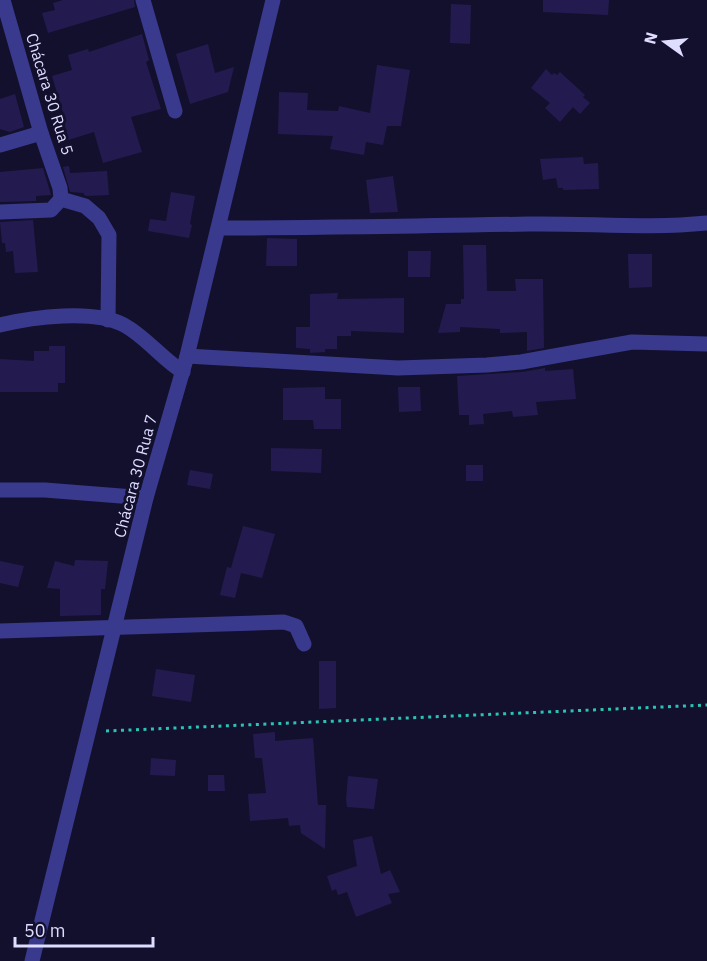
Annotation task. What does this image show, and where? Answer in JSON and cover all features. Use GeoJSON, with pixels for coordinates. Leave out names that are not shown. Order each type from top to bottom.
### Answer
{"type":"FeatureCollection","features":[{"type":"Feature","properties":{"kind":"street","name":"Chácara 30 Rua 5"},"geometry":{"type":"LineString","coordinates":[[3,0],[41,133],[60,188],[61,199]]}},
{"type":"Feature","properties":{"kind":"street"},"geometry":{"type":"LineString","coordinates":[[143,0],[175,111]]}},
{"type":"Feature","properties":{"kind":"street","name":"Chácara 30 Rua 7"},"geometry":{"type":"LineString","coordinates":[[32,961],[146,498],[183,372],[273,0]]}},
{"type":"Feature","properties":{"kind":"street"},"geometry":{"type":"LineString","coordinates":[[0,145],[41,133]]}},
{"type":"Feature","properties":{"kind":"street"},"geometry":{"type":"LineString","coordinates":[[0,212],[51,210],[61,199],[86,206],[99,218],[109,235],[108,320]]}},
{"type":"Feature","properties":{"kind":"street"},"geometry":{"type":"LineString","coordinates":[[219,228],[707,224]]}},
{"type":"Feature","properties":{"kind":"street"},"geometry":{"type":"LineString","coordinates":[[4,324],[63,315],[108,320],[124,325],[183,372]]}},
{"type":"Feature","properties":{"kind":"street"},"geometry":{"type":"LineString","coordinates":[[187,356],[398,368],[521,362],[632,342],[707,344]]}},
{"type":"Feature","properties":{"kind":"street"},"geometry":{"type":"LineString","coordinates":[[0,490],[45,490],[146,498]]}},
{"type":"Feature","properties":{"kind":"street"},"geometry":{"type":"LineString","coordinates":[[0,631],[284,622],[296,626],[304,644]]}},
{"type":"Feature","properties":{"kind":"path"},"geometry":{"type":"LineString","coordinates":[[89,731],[707,705]]}},
{"type":"Feature","properties":{"kind":"building"},"geometry":{"type":"Polygon","coordinates":[[[63,0],[134,0],[135,7],[48,33],[42,13],[55,10],[53,3],[63,0]]]}},
{"type":"Feature","properties":{"kind":"building"},"geometry":{"type":"Polygon","coordinates":[[[543,0],[609,0],[608,15],[543,12],[543,0]]]}},
{"type":"Feature","properties":{"kind":"building"},"geometry":{"type":"Polygon","coordinates":[[[451,4],[471,5],[470,44],[450,43],[451,4]]]}},
{"type":"Feature","properties":{"kind":"building"},"geometry":{"type":"Polygon","coordinates":[[[142,34],[149,60],[146,62],[161,109],[131,117],[142,152],[103,163],[94,132],[65,141],[58,118],[64,116],[52,76],[72,70],[68,55],[88,49],[89,52],[142,34]]]}},
{"type":"Feature","properties":{"kind":"building"},"geometry":{"type":"Polygon","coordinates":[[[208,44],[215,73],[234,67],[228,92],[190,104],[176,54],[208,44]]]}},
{"type":"Feature","properties":{"kind":"building"},"geometry":{"type":"Polygon","coordinates":[[[377,65],[410,70],[401,126],[387,126],[383,145],[366,142],[364,155],[330,149],[333,136],[278,134],[279,92],[308,93],[307,110],[338,111],[339,106],[370,113],[377,65]]]}},
{"type":"Feature","properties":{"kind":"building"},"geometry":{"type":"Polygon","coordinates":[[[546,69],[552,75],[560,72],[585,95],[583,97],[590,103],[580,114],[573,107],[560,122],[545,108],[550,103],[531,88],[546,69]]]}},
{"type":"Feature","properties":{"kind":"building"},"geometry":{"type":"Polygon","coordinates":[[[15,94],[24,127],[10,132],[0,129],[0,99],[15,94]]]}},
{"type":"Feature","properties":{"kind":"building"},"geometry":{"type":"Polygon","coordinates":[[[583,157],[584,164],[598,163],[599,189],[563,190],[563,188],[558,188],[556,178],[543,180],[540,159],[583,157]]]}},
{"type":"Feature","properties":{"kind":"building"},"geometry":{"type":"Polygon","coordinates":[[[69,166],[70,173],[107,171],[109,195],[87,196],[84,193],[70,192],[63,167],[69,166]]]}},
{"type":"Feature","properties":{"kind":"building"},"geometry":{"type":"Polygon","coordinates":[[[43,168],[51,195],[36,196],[36,201],[0,202],[0,172],[43,168]]]}},
{"type":"Feature","properties":{"kind":"building"},"geometry":{"type":"Polygon","coordinates":[[[393,176],[398,212],[370,213],[366,180],[393,176]]]}},
{"type":"Feature","properties":{"kind":"building"},"geometry":{"type":"Polygon","coordinates":[[[171,192],[195,196],[189,238],[148,231],[150,219],[166,221],[171,192]]]}},
{"type":"Feature","properties":{"kind":"building"},"geometry":{"type":"Polygon","coordinates":[[[33,220],[38,272],[15,273],[13,251],[6,252],[5,243],[2,243],[0,222],[33,220]]]}},
{"type":"Feature","properties":{"kind":"building"},"geometry":{"type":"Polygon","coordinates":[[[267,238],[297,239],[297,266],[266,266],[267,238]]]}},
{"type":"Feature","properties":{"kind":"building"},"geometry":{"type":"Polygon","coordinates":[[[463,245],[486,245],[487,291],[516,291],[515,279],[543,279],[544,348],[527,351],[527,332],[500,333],[500,329],[460,327],[460,332],[438,333],[446,304],[461,304],[461,299],[464,299],[463,245]]]}},
{"type":"Feature","properties":{"kind":"building"},"geometry":{"type":"Polygon","coordinates":[[[408,251],[431,251],[430,277],[408,277],[408,251]]]}},
{"type":"Feature","properties":{"kind":"building"},"geometry":{"type":"Polygon","coordinates":[[[628,254],[652,254],[652,287],[629,288],[628,254]]]}},
{"type":"Feature","properties":{"kind":"building"},"geometry":{"type":"Polygon","coordinates":[[[338,293],[337,299],[404,298],[404,333],[351,331],[351,336],[337,336],[337,349],[310,353],[310,349],[296,348],[296,327],[310,327],[310,294],[338,293]]]}},
{"type":"Feature","properties":{"kind":"building"},"geometry":{"type":"Polygon","coordinates":[[[49,346],[65,346],[65,383],[58,383],[58,392],[0,392],[0,359],[34,361],[34,351],[49,351],[49,346]]]}},
{"type":"Feature","properties":{"kind":"building"},"geometry":{"type":"Polygon","coordinates":[[[545,368],[545,371],[573,369],[576,399],[536,402],[538,415],[513,417],[512,411],[483,414],[484,424],[469,425],[469,415],[459,415],[457,376],[522,372],[545,368]]]}},
{"type":"Feature","properties":{"kind":"building"},"geometry":{"type":"Polygon","coordinates":[[[325,387],[325,399],[341,399],[341,429],[314,429],[313,420],[283,420],[283,388],[325,387]]]}},
{"type":"Feature","properties":{"kind":"building"},"geometry":{"type":"Polygon","coordinates":[[[398,387],[420,387],[421,411],[399,412],[398,387]]]}},
{"type":"Feature","properties":{"kind":"building"},"geometry":{"type":"Polygon","coordinates":[[[271,448],[322,449],[321,473],[271,471],[271,448]]]}},
{"type":"Feature","properties":{"kind":"building"},"geometry":{"type":"Polygon","coordinates":[[[466,465],[483,465],[483,481],[466,481],[466,465]]]}},
{"type":"Feature","properties":{"kind":"building"},"geometry":{"type":"Polygon","coordinates":[[[190,470],[213,474],[210,489],[187,485],[190,470]]]}},
{"type":"Feature","properties":{"kind":"building"},"geometry":{"type":"Polygon","coordinates":[[[243,526],[275,534],[262,578],[241,573],[235,598],[220,595],[227,567],[231,568],[243,526]]]}},
{"type":"Feature","properties":{"kind":"building"},"geometry":{"type":"Polygon","coordinates":[[[75,560],[108,561],[105,589],[101,589],[101,615],[60,616],[60,589],[47,588],[55,561],[74,566],[75,560]]]}},
{"type":"Feature","properties":{"kind":"building"},"geometry":{"type":"Polygon","coordinates":[[[0,561],[24,566],[18,587],[0,583],[0,561]]]}},
{"type":"Feature","properties":{"kind":"building"},"geometry":{"type":"Polygon","coordinates":[[[319,661],[336,661],[336,708],[319,709],[319,661]]]}},
{"type":"Feature","properties":{"kind":"building"},"geometry":{"type":"Polygon","coordinates":[[[156,669],[195,675],[191,702],[152,696],[156,669]]]}},
{"type":"Feature","properties":{"kind":"building"},"geometry":{"type":"Polygon","coordinates":[[[275,732],[275,741],[313,738],[318,805],[326,805],[325,849],[301,833],[300,825],[289,826],[288,818],[250,821],[248,794],[266,793],[262,758],[255,758],[253,734],[275,732]]]}},
{"type":"Feature","properties":{"kind":"building"},"geometry":{"type":"Polygon","coordinates":[[[151,758],[176,760],[175,776],[150,775],[151,758]]]}},
{"type":"Feature","properties":{"kind":"building"},"geometry":{"type":"Polygon","coordinates":[[[208,775],[224,775],[225,791],[208,791],[208,775]]]}},
{"type":"Feature","properties":{"kind":"building"},"geometry":{"type":"Polygon","coordinates":[[[348,776],[378,779],[374,809],[347,807],[348,776]]]}},
{"type":"Feature","properties":{"kind":"building"},"geometry":{"type":"Polygon","coordinates":[[[372,836],[381,874],[390,870],[400,892],[388,894],[392,903],[356,917],[347,892],[338,895],[336,889],[332,891],[327,876],[357,866],[353,840],[372,836]]]}}]}
